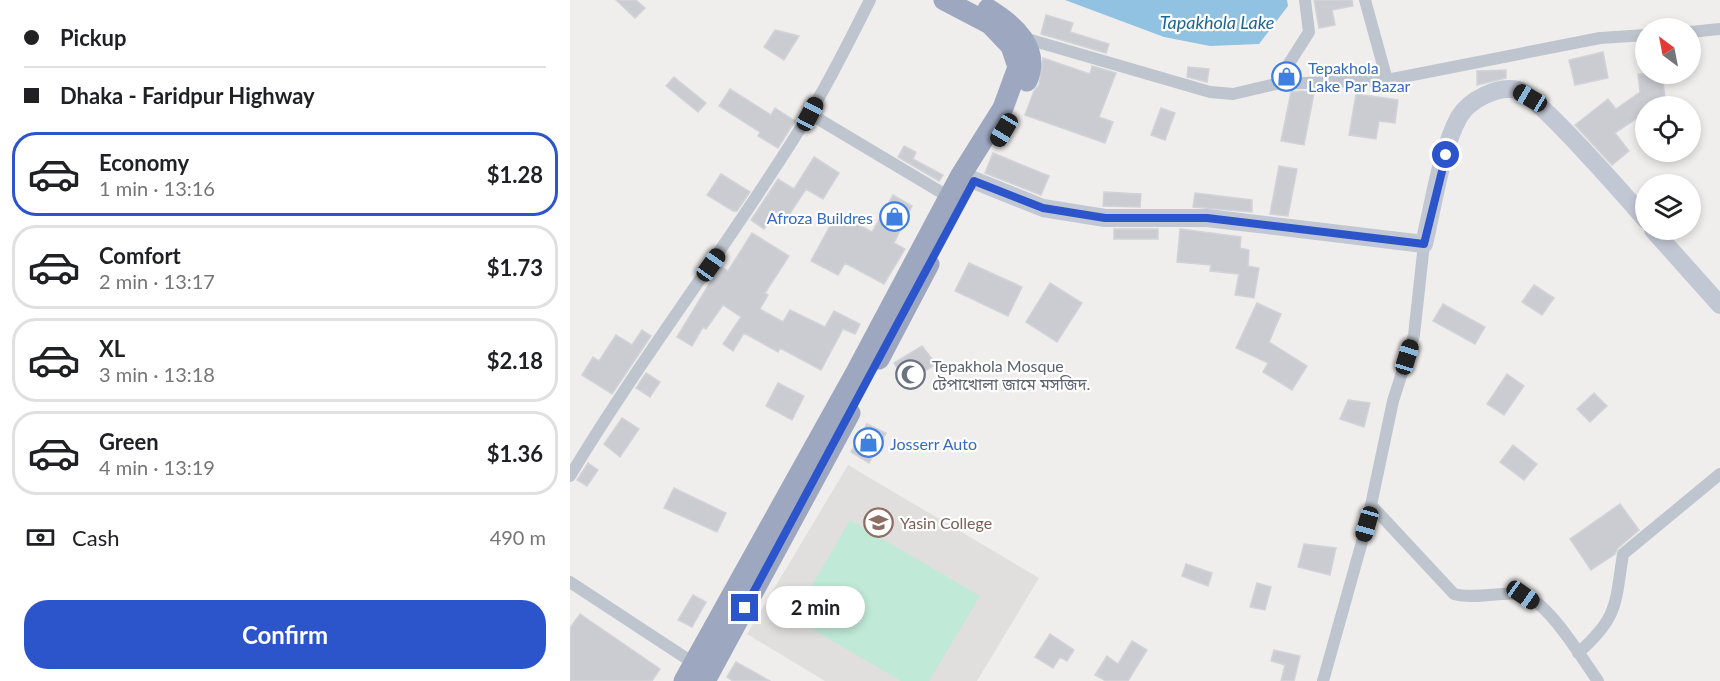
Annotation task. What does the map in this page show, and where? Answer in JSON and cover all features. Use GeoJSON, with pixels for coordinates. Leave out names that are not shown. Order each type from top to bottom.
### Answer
{"type":"FeatureCollection","features":[{"type":"Feature","properties":{"kind":"highway"},"geometry":{"type":"LineString","coordinates":[[698,674],[968,178],[1003,108],[1018,67],[1011,46],[990,24],[944,0]]}},
{"type":"Feature","properties":{"kind":"highway"},"geometry":{"type":"LineString","coordinates":[[861,377],[949,197],[968,178],[1014,113],[1032,69],[1029,50],[1024,38],[1016,28],[972,0]]}},
{"type":"Feature","properties":{"kind":"main road"},"geometry":{"type":"LineString","coordinates":[[968,178],[1043,208],[1105,218],[1207,218],[1424,244],[1452,132],[1461,114],[1476,100],[1496,91],[1518,90],[1530,98],[1635,208]]}},
{"type":"Feature","properties":{"kind":"main road"},"geometry":{"type":"LineString","coordinates":[[1662,240],[1720,305]]}},
{"type":"Feature","properties":{"kind":"street"},"geometry":{"type":"LineString","coordinates":[[570,476],[600,426],[724,248],[810,114],[870,0]]}},
{"type":"Feature","properties":{"kind":"street"},"geometry":{"type":"LineString","coordinates":[[1276,84],[1309,32],[1305,0]]}},
{"type":"Feature","properties":{"kind":"street"},"geometry":{"type":"LineString","coordinates":[[1365,0],[1386,80]]}},
{"type":"Feature","properties":{"kind":"street"},"geometry":{"type":"LineString","coordinates":[[1701,31],[1720,29]]}},
{"type":"Feature","properties":{"kind":"street"},"geometry":{"type":"LineString","coordinates":[[1024,38],[1210,92],[1233,94],[1276,84],[1386,80],[1600,38],[1635,36]]}},
{"type":"Feature","properties":{"kind":"street"},"geometry":{"type":"LineString","coordinates":[[810,114],[949,197]]}},
{"type":"Feature","properties":{"kind":"street"},"geometry":{"type":"LineString","coordinates":[[1323,681],[1371,505],[1393,401],[1414,335],[1424,244]]}},
{"type":"Feature","properties":{"kind":"street"},"geometry":{"type":"LineString","coordinates":[[1578,653],[1602,633],[1614,610],[1623,554],[1720,474]]}},
{"type":"Feature","properties":{"kind":"street"},"geometry":{"type":"LineString","coordinates":[[1371,505],[1454,594],[1470,598],[1523,595],[1550,613],[1598,681]]}},
{"type":"Feature","properties":{"kind":"street"},"geometry":{"type":"LineString","coordinates":[[570,582],[698,674]]}},
{"type":"Feature","properties":{"kind":"shaded area","name":"Yasin College"},"geometry":{"type":"Polygon","coordinates":[[[848,465],[1039,578],[977,681],[825,681],[747,634],[848,465]]]}},
{"type":"Feature","properties":{"kind":"green space"},"geometry":{"type":"Polygon","coordinates":[[[850,520],[980,596],[929,681],[901,681],[793,618],[850,520]]]}},
{"type":"Feature","properties":{"kind":"water","name":"Tapakhola Lake"},"geometry":{"type":"Polygon","coordinates":[[[1065,0],[1287,0],[1288,6],[1259,44],[1210,46],[1164,37],[1065,0]]]}},
{"type":"Feature","properties":{"kind":"building"},"geometry":{"type":"Polygon","coordinates":[[[616,0],[636,0],[645,8],[635,18],[616,0]]]}},
{"type":"Feature","properties":{"kind":"building"},"geometry":{"type":"Polygon","coordinates":[[[1314,0],[1352,0],[1353,6],[1332,10],[1335,25],[1319,28],[1314,0]]]}},
{"type":"Feature","properties":{"kind":"building"},"geometry":{"type":"Polygon","coordinates":[[[1046,15],[1073,23],[1070,32],[1109,44],[1106,53],[1041,34],[1046,15]]]}},
{"type":"Feature","properties":{"kind":"building"},"geometry":{"type":"Polygon","coordinates":[[[775,30],[799,36],[784,60],[764,47],[775,30]]]}},
{"type":"Feature","properties":{"kind":"building"},"geometry":{"type":"Polygon","coordinates":[[[1603,52],[1608,78],[1575,85],[1569,60],[1603,52]]]}},
{"type":"Feature","properties":{"kind":"building"},"geometry":{"type":"Polygon","coordinates":[[[1043,58],[1090,74],[1092,66],[1116,73],[1099,117],[1113,122],[1105,143],[1025,115],[1034,91],[1039,85],[1043,58]]]}},
{"type":"Feature","properties":{"kind":"building"},"geometry":{"type":"Polygon","coordinates":[[[1188,67],[1209,69],[1207,82],[1187,77],[1188,67]]]}},
{"type":"Feature","properties":{"kind":"building"},"geometry":{"type":"Polygon","coordinates":[[[1506,70],[1506,78],[1477,85],[1477,71],[1506,70]]]}},
{"type":"Feature","properties":{"kind":"building"},"geometry":{"type":"Polygon","coordinates":[[[674,77],[706,103],[698,112],[666,86],[674,77]]]}},
{"type":"Feature","properties":{"kind":"building"},"geometry":{"type":"Polygon","coordinates":[[[1639,84],[1663,84],[1665,96],[1635,96],[1635,119],[1615,133],[1629,151],[1612,165],[1575,125],[1608,99],[1616,109],[1640,92],[1639,84]]]}},
{"type":"Feature","properties":{"kind":"building"},"geometry":{"type":"Polygon","coordinates":[[[730,89],[771,115],[775,108],[795,121],[778,148],[758,136],[760,132],[719,106],[730,89]]]}},
{"type":"Feature","properties":{"kind":"building"},"geometry":{"type":"Polygon","coordinates":[[[1291,92],[1314,93],[1304,145],[1281,141],[1291,92]]]}},
{"type":"Feature","properties":{"kind":"building"},"geometry":{"type":"Polygon","coordinates":[[[1356,94],[1398,100],[1395,123],[1379,121],[1376,139],[1349,135],[1356,94]]]}},
{"type":"Feature","properties":{"kind":"building"},"geometry":{"type":"Polygon","coordinates":[[[1161,108],[1175,113],[1165,140],[1151,135],[1161,108]]]}},
{"type":"Feature","properties":{"kind":"building"},"geometry":{"type":"Polygon","coordinates":[[[904,146],[916,152],[913,159],[943,175],[939,181],[898,157],[904,146]]]}},
{"type":"Feature","properties":{"kind":"building"},"geometry":{"type":"Polygon","coordinates":[[[993,153],[1049,176],[1041,195],[985,173],[993,153]]]}},
{"type":"Feature","properties":{"kind":"building"},"geometry":{"type":"Polygon","coordinates":[[[814,157],[839,173],[823,199],[806,189],[787,218],[776,211],[764,229],[751,220],[778,179],[794,189],[814,157]]]}},
{"type":"Feature","properties":{"kind":"building"},"geometry":{"type":"Polygon","coordinates":[[[1279,166],[1297,169],[1288,216],[1270,214],[1279,166]]]}},
{"type":"Feature","properties":{"kind":"building"},"geometry":{"type":"Polygon","coordinates":[[[721,174],[750,192],[737,211],[733,211],[707,195],[721,174]]]}},
{"type":"Feature","properties":{"kind":"building"},"geometry":{"type":"Polygon","coordinates":[[[1104,192],[1141,194],[1140,207],[1103,206],[1104,192]]]}},
{"type":"Feature","properties":{"kind":"building"},"geometry":{"type":"Polygon","coordinates":[[[1195,193],[1252,200],[1252,212],[1193,207],[1195,193]]]}},
{"type":"Feature","properties":{"kind":"building"},"geometry":{"type":"Polygon","coordinates":[[[893,195],[912,206],[894,243],[905,249],[884,284],[845,263],[838,275],[811,261],[837,213],[872,232],[893,195]]]}},
{"type":"Feature","properties":{"kind":"building"},"geometry":{"type":"Polygon","coordinates":[[[1114,229],[1158,229],[1158,239],[1114,239],[1114,229]]]}},
{"type":"Feature","properties":{"kind":"building"},"geometry":{"type":"Polygon","coordinates":[[[1180,229],[1241,237],[1240,248],[1249,250],[1248,266],[1259,268],[1254,298],[1235,295],[1239,274],[1210,271],[1211,265],[1177,262],[1180,229]]]}},
{"type":"Feature","properties":{"kind":"building"},"geometry":{"type":"Polygon","coordinates":[[[752,233],[789,256],[765,293],[768,295],[760,309],[783,322],[790,310],[825,327],[834,311],[860,324],[855,334],[843,329],[821,370],[780,348],[778,352],[744,333],[733,351],[723,344],[741,317],[723,305],[706,329],[703,327],[692,346],[677,337],[720,266],[728,271],[752,233]]]}},
{"type":"Feature","properties":{"kind":"building"},"geometry":{"type":"Polygon","coordinates":[[[969,263],[1022,287],[1008,316],[955,291],[969,263]]]}},
{"type":"Feature","properties":{"kind":"building"},"geometry":{"type":"Polygon","coordinates":[[[1050,283],[1082,303],[1057,342],[1026,322],[1050,283]]]}},
{"type":"Feature","properties":{"kind":"building"},"geometry":{"type":"Polygon","coordinates":[[[1534,285],[1554,298],[1542,315],[1522,302],[1534,285]]]}},
{"type":"Feature","properties":{"kind":"building"},"geometry":{"type":"Polygon","coordinates":[[[1257,303],[1281,314],[1269,342],[1307,366],[1292,390],[1263,372],[1268,363],[1236,348],[1257,303]]]}},
{"type":"Feature","properties":{"kind":"building"},"geometry":{"type":"Polygon","coordinates":[[[1443,304],[1485,327],[1475,344],[1433,321],[1443,304]]]}},
{"type":"Feature","properties":{"kind":"building"},"geometry":{"type":"Polygon","coordinates":[[[642,330],[651,336],[612,394],[582,375],[593,357],[599,361],[616,335],[632,345],[642,330]]]}},
{"type":"Feature","properties":{"kind":"building","name":"Tepakhola Mosque টেপাখোলা জামে মসজিদ."},"geometry":{"type":"Polygon","coordinates":[[[922,346],[936,364],[906,383],[894,363],[922,346]]]}},
{"type":"Feature","properties":{"kind":"building"},"geometry":{"type":"Polygon","coordinates":[[[646,373],[660,382],[650,397],[636,388],[646,373]]]}},
{"type":"Feature","properties":{"kind":"building"},"geometry":{"type":"Polygon","coordinates":[[[1507,374],[1524,386],[1504,415],[1487,404],[1507,374]]]}},
{"type":"Feature","properties":{"kind":"building"},"geometry":{"type":"Polygon","coordinates":[[[778,383],[804,396],[792,420],[766,406],[778,383]]]}},
{"type":"Feature","properties":{"kind":"building"},"geometry":{"type":"Polygon","coordinates":[[[1594,393],[1607,406],[1590,422],[1577,409],[1594,393]]]}},
{"type":"Feature","properties":{"kind":"building"},"geometry":{"type":"Polygon","coordinates":[[[1348,400],[1370,403],[1364,427],[1340,419],[1348,400]]]}},
{"type":"Feature","properties":{"kind":"building"},"geometry":{"type":"Polygon","coordinates":[[[622,418],[639,429],[620,457],[604,444],[622,418]]]}},
{"type":"Feature","properties":{"kind":"building","name":"Josserr Auto"},"geometry":{"type":"Polygon","coordinates":[[[867,424],[886,433],[869,463],[851,452],[867,424]]]}},
{"type":"Feature","properties":{"kind":"building"},"geometry":{"type":"Polygon","coordinates":[[[1513,445],[1537,464],[1524,480],[1500,462],[1513,445]]]}},
{"type":"Feature","properties":{"kind":"building"},"geometry":{"type":"Polygon","coordinates":[[[588,463],[598,470],[587,486],[577,480],[588,463]]]}},
{"type":"Feature","properties":{"kind":"building"},"geometry":{"type":"Polygon","coordinates":[[[674,488],[726,513],[717,532],[664,508],[674,488]]]}},
{"type":"Feature","properties":{"kind":"building"},"geometry":{"type":"Polygon","coordinates":[[[1620,504],[1639,530],[1618,548],[1615,554],[1591,570],[1570,539],[1620,504]]]}},
{"type":"Feature","properties":{"kind":"building"},"geometry":{"type":"Polygon","coordinates":[[[1304,544],[1336,548],[1330,575],[1298,567],[1304,544]]]}},
{"type":"Feature","properties":{"kind":"building"},"geometry":{"type":"Polygon","coordinates":[[[1186,564],[1212,573],[1208,586],[1182,576],[1186,564]]]}},
{"type":"Feature","properties":{"kind":"building"},"geometry":{"type":"Polygon","coordinates":[[[1257,583],[1271,587],[1265,610],[1250,607],[1257,583]]]}},
{"type":"Feature","properties":{"kind":"building"},"geometry":{"type":"Polygon","coordinates":[[[693,595],[706,602],[692,627],[678,620],[693,595]]]}},
{"type":"Feature","properties":{"kind":"building"},"geometry":{"type":"Polygon","coordinates":[[[580,614],[660,669],[652,681],[570,681],[570,628],[580,614]]]}},
{"type":"Feature","properties":{"kind":"building"},"geometry":{"type":"Polygon","coordinates":[[[1050,634],[1074,650],[1067,661],[1060,657],[1053,668],[1035,657],[1050,634]]]}},
{"type":"Feature","properties":{"kind":"building"},"geometry":{"type":"Polygon","coordinates":[[[1132,641],[1147,650],[1128,681],[1106,681],[1095,675],[1107,656],[1118,664],[1132,641]]]}},
{"type":"Feature","properties":{"kind":"building"},"geometry":{"type":"Polygon","coordinates":[[[1274,650],[1300,656],[1294,681],[1281,681],[1285,665],[1271,661],[1274,650]]]}},
{"type":"Feature","properties":{"kind":"building"},"geometry":{"type":"Polygon","coordinates":[[[736,662],[770,681],[733,681],[727,677],[736,662]]]}},
{"type":"Feature","properties":{"kind":"place","name":"Tepakhola Lake Par Bazar"},"geometry":{"type":"Point","coordinates":[1287,76]}},
{"type":"Feature","properties":{"kind":"place","name":"Afroza Buildres"},"geometry":{"type":"Point","coordinates":[894,217]}},
{"type":"Feature","properties":{"kind":"place","name":"Tepakhola Mosque টেপাখোলা জামে মসজিদ."},"geometry":{"type":"Point","coordinates":[911,374]}},
{"type":"Feature","properties":{"kind":"place","name":"Josserr Auto"},"geometry":{"type":"Point","coordinates":[869,443]}},
{"type":"Feature","properties":{"kind":"place","name":"Yasin College"},"geometry":{"type":"Point","coordinates":[879,522]}},
{"type":"Feature","properties":{"kind":"route"},"geometry":{"type":"LineString","coordinates":[[745,608],[974,181],[1043,208],[1105,218],[1207,218],[1408,244],[1424,244],[1446,155]]}}]}
